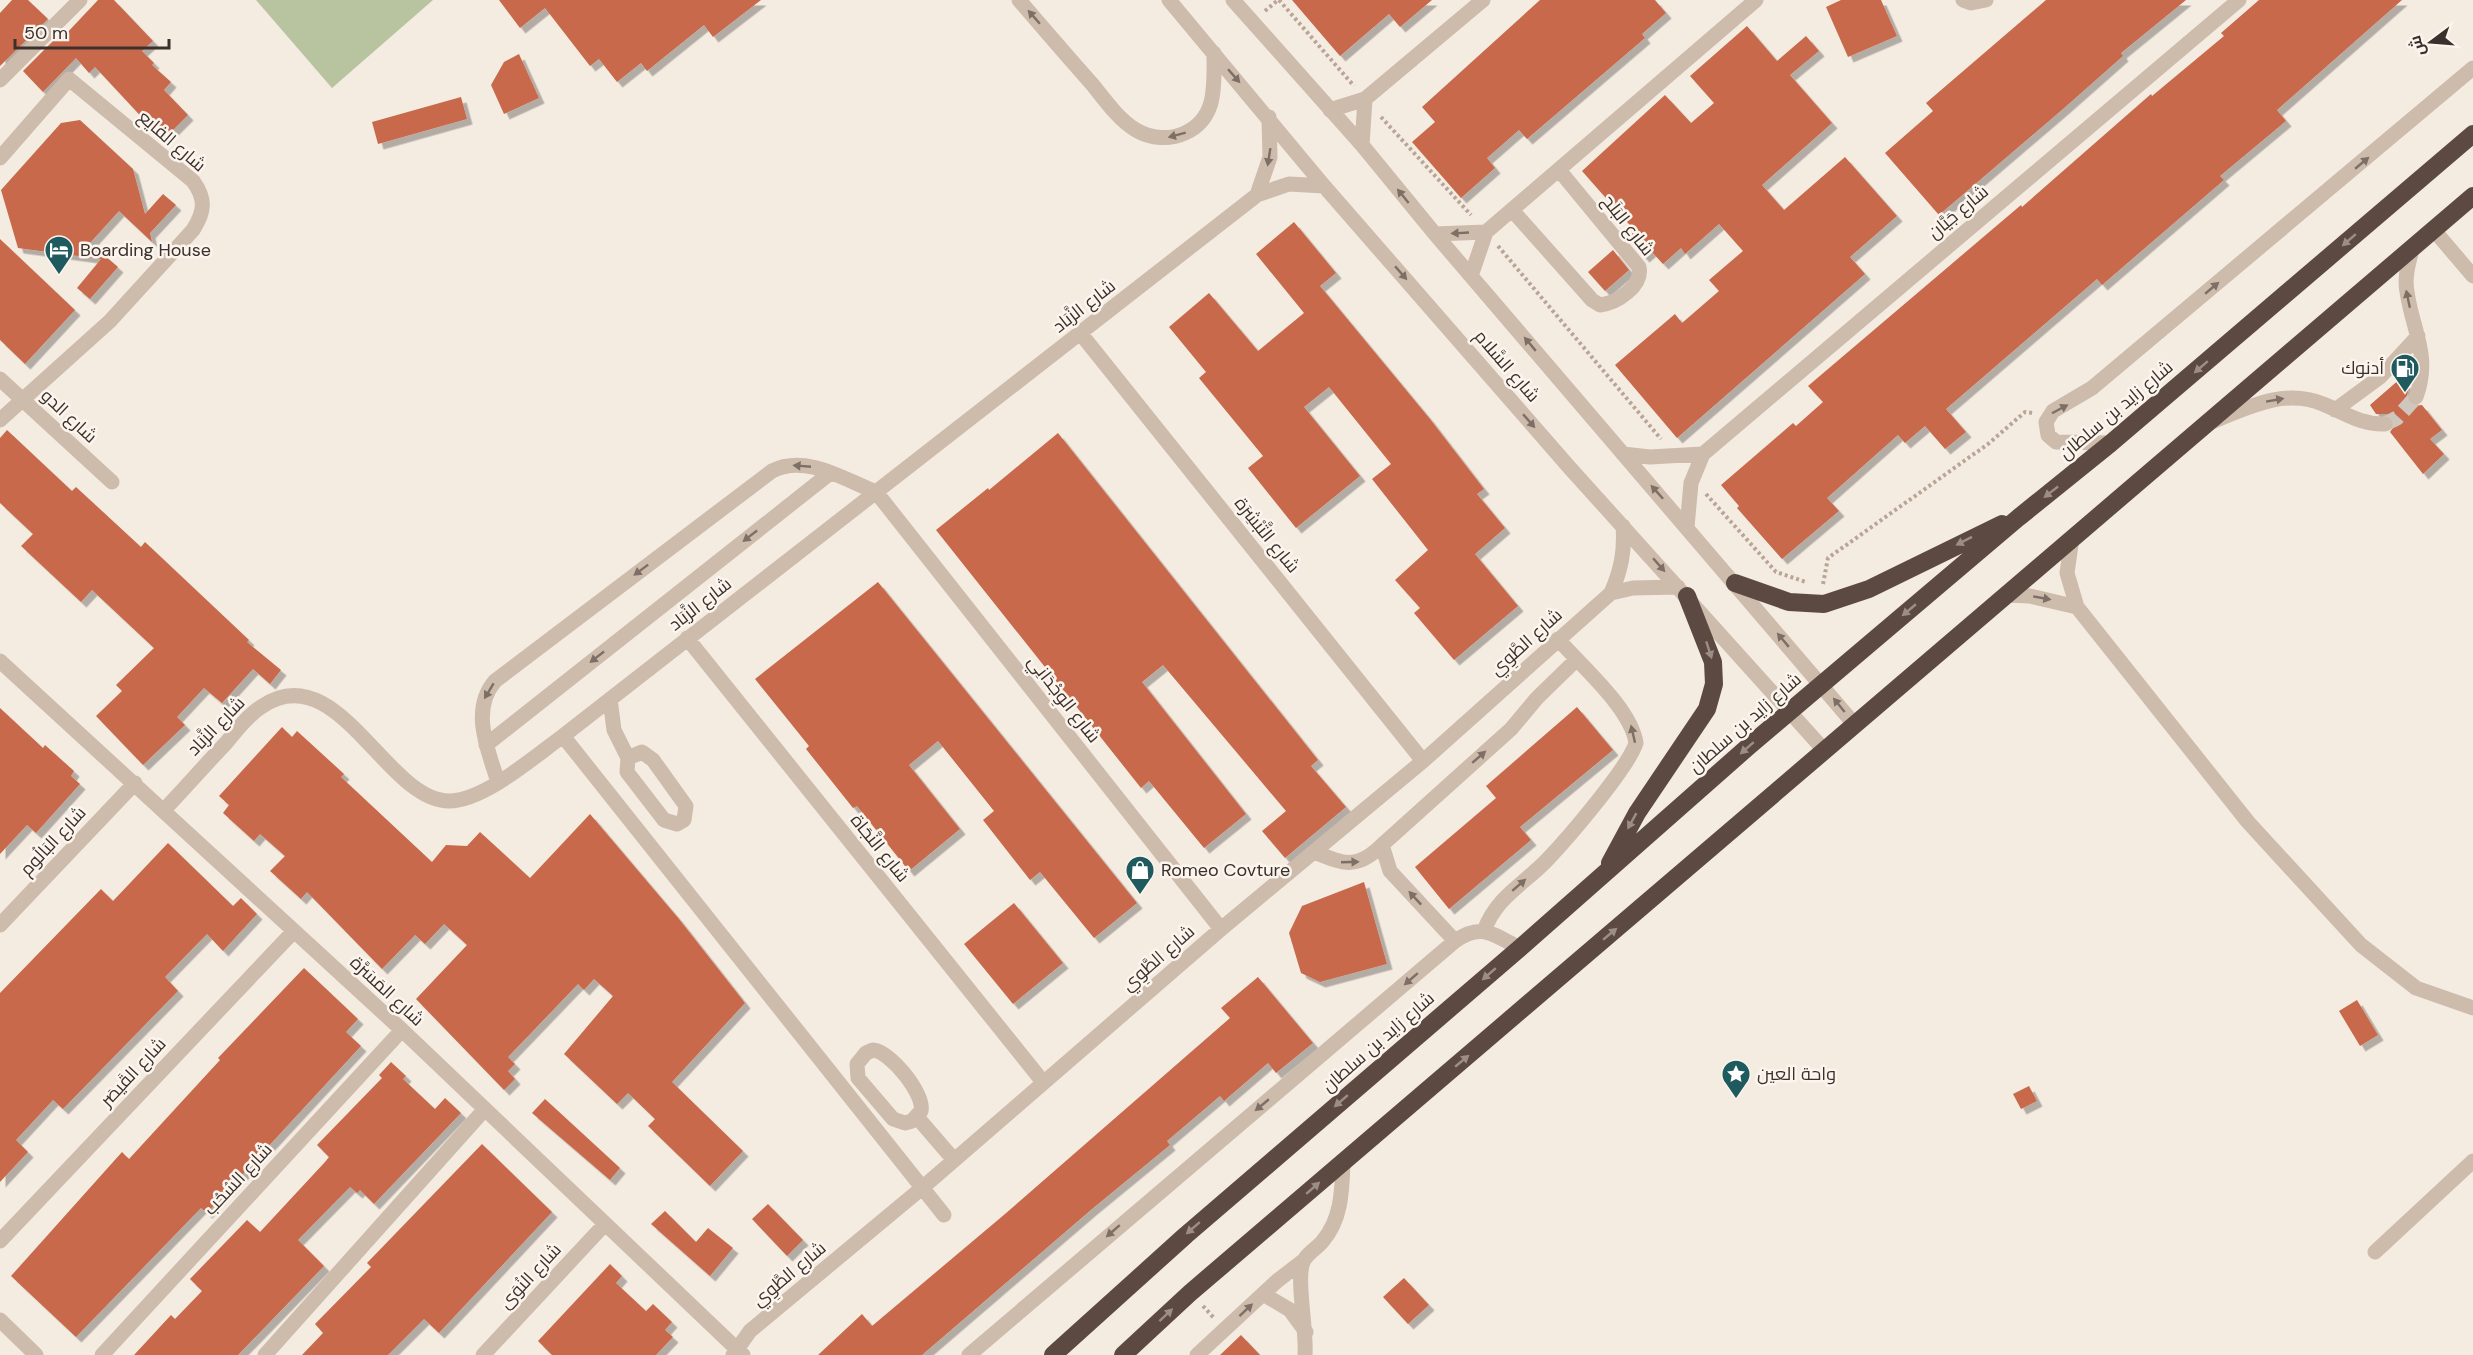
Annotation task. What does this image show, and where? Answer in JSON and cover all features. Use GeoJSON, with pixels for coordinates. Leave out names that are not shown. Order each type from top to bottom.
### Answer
{"type":"FeatureCollection","features":[{"type":"Feature","properties":{"kind":"highway","name":"شارع زايد بن سلطان"},"geometry":{"type":"LineString","coordinates":[[1053,1355],[1186,1235],[1822,684],[2018,518],[2111,443],[2473,134]]}},
{"type":"Feature","properties":{"kind":"highway"},"geometry":{"type":"LineString","coordinates":[[1123,1355],[1190,1293],[1825,751],[2200,426],[2473,196]]}},
{"type":"Feature","properties":{"kind":"highway"},"geometry":{"type":"LineString","coordinates":[[1735,583],[1789,602],[1824,604],[1869,589],[1986,530],[2018,518]]}},
{"type":"Feature","properties":{"kind":"highway"},"geometry":{"type":"LineString","coordinates":[[1606,872],[1637,813],[1707,710],[1714,684],[1713,662],[1682,591]]}},
{"type":"Feature","properties":{"kind":"street"},"geometry":{"type":"LineString","coordinates":[[0,81],[80,0]]}},
{"type":"Feature","properties":{"kind":"street"},"geometry":{"type":"LineString","coordinates":[[1019,0],[1121,118],[1149,136],[1163,138],[1181,135],[1204,120],[1214,93],[1214,53]]}},
{"type":"Feature","properties":{"kind":"street","name":"شارع السَّلام"},"geometry":{"type":"LineString","coordinates":[[1169,0],[1269,117],[1324,186],[1623,526],[1825,751]]}},
{"type":"Feature","properties":{"kind":"street","name":"شارع السَّلام"},"geometry":{"type":"LineString","coordinates":[[1233,0],[1362,145],[1435,234],[1855,725]]}},
{"type":"Feature","properties":{"kind":"street"},"geometry":{"type":"LineString","coordinates":[[1330,110],[1365,99],[1483,0]]}},
{"type":"Feature","properties":{"kind":"street"},"geometry":{"type":"LineString","coordinates":[[1471,276],[1486,232],[1756,0]]}},
{"type":"Feature","properties":{"kind":"street"},"geometry":{"type":"LineString","coordinates":[[1963,0],[1971,3],[1986,0]]}},
{"type":"Feature","properties":{"kind":"street","name":"شارع جَيَّان"},"geometry":{"type":"LineString","coordinates":[[1687,526],[1692,478],[1703,454],[2239,0]]}},
{"type":"Feature","properties":{"kind":"street"},"geometry":{"type":"LineString","coordinates":[[2111,443],[2056,442],[2046,429],[2049,416],[2092,388],[2473,68]]}},
{"type":"Feature","properties":{"kind":"street","name":"شارع الفايع"},"geometry":{"type":"LineString","coordinates":[[0,158],[69,79],[193,181],[201,192],[204,205],[202,216],[193,230],[110,321],[0,420]]}},
{"type":"Feature","properties":{"kind":"street"},"geometry":{"type":"LineString","coordinates":[[1362,145],[1365,99]]}},
{"type":"Feature","properties":{"kind":"street"},"geometry":{"type":"LineString","coordinates":[[1257,195],[1270,157],[1269,117]]}},
{"type":"Feature","properties":{"kind":"street","name":"شارع البَلَح"},"geometry":{"type":"LineString","coordinates":[[1512,210],[1592,300],[1600,305],[1618,299],[1638,281],[1639,267],[1558,170]]}},
{"type":"Feature","properties":{"kind":"street","name":"شارع الزَّبَاد"},"geometry":{"type":"LineString","coordinates":[[164,810],[261,707],[292,696],[316,701],[341,717],[415,787],[433,798],[449,801],[464,798],[498,782],[563,736],[1257,195],[1289,184],[1324,186]]}},
{"type":"Feature","properties":{"kind":"street"},"geometry":{"type":"LineString","coordinates":[[2433,229],[2473,276]]}},
{"type":"Feature","properties":{"kind":"street"},"geometry":{"type":"LineString","coordinates":[[1435,234],[1486,232]]}},
{"type":"Feature","properties":{"kind":"street"},"geometry":{"type":"LineString","coordinates":[[2413,246],[2406,272],[2406,290],[2423,358],[2423,375],[2416,397]]}},
{"type":"Feature","properties":{"kind":"street","name":"شارع التَّبْشِرَة"},"geometry":{"type":"LineString","coordinates":[[1081,334],[1423,761]]}},
{"type":"Feature","properties":{"kind":"street"},"geometry":{"type":"LineString","coordinates":[[2335,410],[2380,377],[2418,336]]}},
{"type":"Feature","properties":{"kind":"street","name":"شارع الدو"},"geometry":{"type":"LineString","coordinates":[[0,379],[112,482]]}},
{"type":"Feature","properties":{"kind":"street"},"geometry":{"type":"LineString","coordinates":[[2200,426],[2274,399],[2301,398],[2362,422],[2385,424]]}},
{"type":"Feature","properties":{"kind":"street"},"geometry":{"type":"LineString","coordinates":[[1623,454],[1703,454]]}},
{"type":"Feature","properties":{"kind":"street"},"geometry":{"type":"LineString","coordinates":[[498,782],[486,745],[482,709],[484,697],[495,681],[772,471],[796,464],[818,468],[876,492]]}},
{"type":"Feature","properties":{"kind":"street"},"geometry":{"type":"LineString","coordinates":[[486,745],[829,474]]}},
{"type":"Feature","properties":{"kind":"street","name":"شارع الوِجْدَانِي"},"geometry":{"type":"LineString","coordinates":[[876,492],[1221,929]]}},
{"type":"Feature","properties":{"kind":"street","name":"شارع الطَّوِي"},"geometry":{"type":"LineString","coordinates":[[737,1353],[750,1331],[922,1188],[1221,929],[1423,761],[1611,592],[1620,572],[1624,549],[1623,526]]}},
{"type":"Feature","properties":{"kind":"street"},"geometry":{"type":"LineString","coordinates":[[2072,538],[2067,573],[2077,607],[2248,822],[2361,945],[2416,988],[2473,1008]]}},
{"type":"Feature","properties":{"kind":"street"},"geometry":{"type":"LineString","coordinates":[[1611,592],[1644,586],[1682,591]]}},
{"type":"Feature","properties":{"kind":"street"},"geometry":{"type":"LineString","coordinates":[[2006,595],[2042,598],[2077,607]]}},
{"type":"Feature","properties":{"kind":"street","name":"شارع النَّجَاة"},"geometry":{"type":"LineString","coordinates":[[687,638],[1042,1082]]}},
{"type":"Feature","properties":{"kind":"street"},"geometry":{"type":"LineString","coordinates":[[1484,931],[1493,909],[1548,859],[1617,774],[1634,749],[1636,742],[1631,723],[1558,639]]}},
{"type":"Feature","properties":{"kind":"street"},"geometry":{"type":"LineString","coordinates":[[1314,852],[1351,864],[1366,858],[1511,729],[1537,698],[1576,660]]}},
{"type":"Feature","properties":{"kind":"street","name":"شارع المَسَرَّة"},"geometry":{"type":"LineString","coordinates":[[0,661],[402,1030],[737,1353]]}},
{"type":"Feature","properties":{"kind":"street"},"geometry":{"type":"LineString","coordinates":[[610,699],[614,730],[628,758],[626,765],[630,779],[664,820],[677,824],[684,820],[687,813],[683,800],[648,755],[642,752],[628,758]]}},
{"type":"Feature","properties":{"kind":"street"},"geometry":{"type":"LineString","coordinates":[[563,736],[944,1215]]}},
{"type":"Feature","properties":{"kind":"street","name":"شارع البَالُوم"},"geometry":{"type":"LineString","coordinates":[[0,925],[135,783]]}},
{"type":"Feature","properties":{"kind":"street"},"geometry":{"type":"LineString","coordinates":[[1382,845],[1390,871],[1455,941]]}},
{"type":"Feature","properties":{"kind":"street","name":"شارع القَيصَر"},"geometry":{"type":"LineString","coordinates":[[0,1241],[294,931]]}},
{"type":"Feature","properties":{"kind":"street"},"geometry":{"type":"LineString","coordinates":[[969,1355],[1455,941],[1468,932],[1484,931],[1520,948]]}},
{"type":"Feature","properties":{"kind":"street","name":"شارع السُحُب"},"geometry":{"type":"LineString","coordinates":[[102,1355],[402,1030]]}},
{"type":"Feature","properties":{"kind":"street"},"geometry":{"type":"LineString","coordinates":[[880,1050],[886,1053],[917,1091],[922,1104],[917,1117],[905,1123],[893,1119],[862,1084],[858,1078],[857,1064],[866,1053],[880,1050]]}},
{"type":"Feature","properties":{"kind":"street"},"geometry":{"type":"LineString","coordinates":[[265,1355],[485,1109]]}},
{"type":"Feature","properties":{"kind":"street"},"geometry":{"type":"LineString","coordinates":[[917,1117],[954,1160]]}},
{"type":"Feature","properties":{"kind":"street"},"geometry":{"type":"LineString","coordinates":[[2375,1252],[2473,1161]]}},
{"type":"Feature","properties":{"kind":"street"},"geometry":{"type":"LineString","coordinates":[[1197,1355],[1263,1294],[1303,1261],[1332,1230],[1337,1217],[1343,1162]]}},
{"type":"Feature","properties":{"kind":"street","name":"شارع النُوَى"},"geometry":{"type":"LineString","coordinates":[[483,1355],[605,1224]]}},
{"type":"Feature","properties":{"kind":"street"},"geometry":{"type":"LineString","coordinates":[[1303,1261],[1302,1284],[1307,1335],[1305,1355]]}},
{"type":"Feature","properties":{"kind":"street"},"geometry":{"type":"LineString","coordinates":[[1263,1294],[1290,1310],[1307,1335]]}},
{"type":"Feature","properties":{"kind":"street"},"geometry":{"type":"LineString","coordinates":[[0,1320],[36,1355]]}},
{"type":"Feature","properties":{"kind":"path"},"geometry":{"type":"LineString","coordinates":[[1279,0],[1486,232],[1675,455]]}},
{"type":"Feature","properties":{"kind":"path"},"geometry":{"type":"LineString","coordinates":[[1824,604],[1823,585],[1828,558],[1988,444],[2025,412],[2049,416]]}},
{"type":"Feature","properties":{"kind":"path"},"geometry":{"type":"LineString","coordinates":[[1692,478],[1776,572],[1797,581],[1823,585]]}},
{"type":"Feature","properties":{"kind":"path"},"geometry":{"type":"LineString","coordinates":[[1190,1293],[1225,1329]]}},
{"type":"Feature","properties":{"kind":"green space"},"geometry":{"type":"Polygon","coordinates":[[[256,0],[433,0],[332,88],[256,0]]]}},
{"type":"Feature","properties":{"kind":"building"},"geometry":{"type":"Polygon","coordinates":[[[12,0],[28,0],[48,19],[0,66],[0,13],[12,0]]]}},
{"type":"Feature","properties":{"kind":"building"},"geometry":{"type":"Polygon","coordinates":[[[98,0],[114,0],[153,41],[142,51],[154,63],[152,65],[171,82],[164,90],[188,115],[163,140],[95,67],[89,73],[76,58],[43,92],[23,71],[62,32],[65,35],[98,0]]]}},
{"type":"Feature","properties":{"kind":"building"},"geometry":{"type":"Polygon","coordinates":[[[499,0],[761,0],[713,37],[704,25],[647,71],[641,63],[617,82],[599,59],[590,66],[545,8],[520,28],[499,0]]]}},
{"type":"Feature","properties":{"kind":"building"},"geometry":{"type":"Polygon","coordinates":[[[1292,0],[1432,0],[1400,27],[1389,14],[1340,56],[1292,0]]]}},
{"type":"Feature","properties":{"kind":"building"},"geometry":{"type":"Polygon","coordinates":[[[1540,0],[1655,0],[1666,13],[1642,34],[1645,38],[1527,139],[1519,130],[1487,158],[1495,168],[1461,198],[1412,142],[1435,122],[1422,107],[1540,0]]]}},
{"type":"Feature","properties":{"kind":"building"},"geometry":{"type":"Polygon","coordinates":[[[1841,0],[1881,0],[1897,36],[1848,57],[1826,7],[1841,0]]]}},
{"type":"Feature","properties":{"kind":"building"},"geometry":{"type":"Polygon","coordinates":[[[2046,0],[2186,0],[2121,53],[2123,56],[1939,215],[1885,153],[1933,111],[1926,103],[2046,0]]]}},
{"type":"Feature","properties":{"kind":"building"},"geometry":{"type":"Polygon","coordinates":[[[2259,0],[2402,0],[2277,110],[2286,121],[2220,176],[2224,180],[2102,285],[2097,279],[1946,409],[1966,432],[1945,449],[1925,426],[1905,443],[1898,435],[1827,498],[1839,511],[1782,559],[1737,508],[1739,506],[1721,485],[1793,423],[1796,426],[1823,402],[1808,386],[2021,205],[2022,207],[2151,94],[2152,96],[2224,36],[2221,33],[2259,0]]]}},
{"type":"Feature","properties":{"kind":"building"},"geometry":{"type":"Polygon","coordinates":[[[1747,26],[1777,61],[1806,36],[1819,51],[1790,75],[1832,123],[1762,185],[1784,210],[1845,157],[1897,216],[1850,257],[1865,274],[1677,438],[1615,365],[1675,314],[1682,323],[1719,291],[1709,280],[1743,251],[1719,224],[1685,254],[1681,248],[1663,264],[1651,251],[1644,257],[1627,238],[1635,231],[1582,171],[1665,95],[1691,123],[1714,103],[1690,76],[1747,26]]]}},
{"type":"Feature","properties":{"kind":"building"},"geometry":{"type":"Polygon","coordinates":[[[519,54],[539,98],[504,114],[491,85],[504,62],[519,54]]]}},
{"type":"Feature","properties":{"kind":"building"},"geometry":{"type":"Polygon","coordinates":[[[461,97],[467,119],[378,144],[372,122],[461,97]]]}},
{"type":"Feature","properties":{"kind":"building"},"geometry":{"type":"Polygon","coordinates":[[[80,120],[133,169],[145,214],[163,194],[176,205],[150,233],[152,242],[119,211],[90,243],[118,267],[90,299],[77,288],[101,259],[18,248],[1,190],[61,123],[80,120]]]}},
{"type":"Feature","properties":{"kind":"building"},"geometry":{"type":"Polygon","coordinates":[[[1294,222],[1336,273],[1320,286],[1430,419],[1484,489],[1477,494],[1505,528],[1475,554],[1518,606],[1454,660],[1414,613],[1420,608],[1395,580],[1428,550],[1372,479],[1391,464],[1329,387],[1304,407],[1360,476],[1296,528],[1248,468],[1263,456],[1199,378],[1206,372],[1169,327],[1209,293],[1258,351],[1304,313],[1256,254],[1294,222]]]}},
{"type":"Feature","properties":{"kind":"building"},"geometry":{"type":"Polygon","coordinates":[[[0,239],[75,310],[25,364],[0,340],[0,239]]]}},
{"type":"Feature","properties":{"kind":"building"},"geometry":{"type":"Polygon","coordinates":[[[1613,250],[1629,270],[1605,291],[1588,272],[1613,250]]]}},
{"type":"Feature","properties":{"kind":"building"},"geometry":{"type":"Polygon","coordinates":[[[2401,378],[2409,388],[2406,399],[2409,403],[2414,406],[2422,405],[2442,430],[2430,439],[2444,454],[2423,474],[2390,432],[2395,425],[2393,419],[2386,414],[2376,414],[2370,405],[2401,378]]]}},
{"type":"Feature","properties":{"kind":"building"},"geometry":{"type":"Polygon","coordinates":[[[7,430],[72,491],[76,487],[141,547],[145,542],[249,640],[247,642],[281,670],[270,684],[253,669],[222,703],[204,688],[177,717],[185,725],[143,765],[96,716],[122,691],[116,685],[154,648],[92,590],[81,602],[21,546],[33,534],[0,503],[0,438],[7,430]]]}},
{"type":"Feature","properties":{"kind":"building"},"geometry":{"type":"Polygon","coordinates":[[[1058,433],[1318,760],[1311,766],[1346,807],[1285,858],[1262,831],[1286,811],[1163,665],[1142,682],[1246,814],[1204,848],[1149,781],[1141,788],[936,530],[1058,433]]]}},
{"type":"Feature","properties":{"kind":"building"},"geometry":{"type":"Polygon","coordinates":[[[878,582],[1137,903],[1094,938],[1040,872],[1030,880],[983,820],[994,811],[938,741],[909,765],[960,829],[909,871],[857,806],[853,808],[806,749],[809,746],[755,679],[878,582]]]}},
{"type":"Feature","properties":{"kind":"building"},"geometry":{"type":"Polygon","coordinates":[[[1577,707],[1613,750],[1520,827],[1531,840],[1449,909],[1415,867],[1496,798],[1486,786],[1577,707]]]}},
{"type":"Feature","properties":{"kind":"building"},"geometry":{"type":"Polygon","coordinates":[[[0,708],[43,748],[45,745],[74,771],[71,776],[80,784],[36,833],[27,825],[0,854],[0,708]]]}},
{"type":"Feature","properties":{"kind":"building"},"geometry":{"type":"Polygon","coordinates":[[[282,727],[292,737],[297,731],[344,774],[341,777],[432,862],[446,845],[467,846],[480,832],[530,878],[590,814],[679,919],[745,1003],[672,1082],[743,1151],[710,1186],[648,1126],[655,1119],[628,1093],[617,1104],[564,1054],[613,996],[594,979],[584,990],[578,984],[508,1057],[515,1064],[508,1071],[515,1079],[504,1090],[416,999],[467,945],[444,924],[425,944],[415,935],[382,969],[307,892],[301,899],[270,871],[285,856],[260,834],[254,841],[223,813],[229,805],[219,796],[282,727]]]}},
{"type":"Feature","properties":{"kind":"building"},"geometry":{"type":"Polygon","coordinates":[[[168,843],[233,906],[241,898],[257,914],[223,951],[207,934],[165,977],[178,991],[63,1109],[53,1100],[16,1140],[28,1152],[0,1182],[0,993],[101,889],[113,901],[168,843]]]}},
{"type":"Feature","properties":{"kind":"building"},"geometry":{"type":"Polygon","coordinates":[[[1364,882],[1387,964],[1320,982],[1301,973],[1289,933],[1302,906],[1364,882]]]}},
{"type":"Feature","properties":{"kind":"building"},"geometry":{"type":"Polygon","coordinates":[[[1014,903],[1063,963],[1013,1004],[964,944],[1014,903]]]}},
{"type":"Feature","properties":{"kind":"building"},"geometry":{"type":"Polygon","coordinates":[[[304,968],[358,1019],[346,1032],[361,1046],[207,1213],[201,1208],[76,1337],[11,1276],[122,1152],[129,1159],[220,1060],[218,1058],[304,968]]]}},
{"type":"Feature","properties":{"kind":"building"},"geometry":{"type":"Polygon","coordinates":[[[1258,977],[1313,1043],[1276,1073],[1268,1063],[1224,1101],[1220,1096],[1167,1141],[1170,1145],[922,1355],[818,1355],[862,1314],[872,1326],[1005,1214],[1230,1018],[1221,1008],[1258,977]]]}},
{"type":"Feature","properties":{"kind":"building"},"geometry":{"type":"Polygon","coordinates":[[[2357,1000],[2378,1035],[2360,1046],[2339,1011],[2357,1000]]]}},
{"type":"Feature","properties":{"kind":"building"},"geometry":{"type":"Polygon","coordinates":[[[391,1062],[406,1076],[403,1079],[435,1109],[445,1098],[461,1113],[374,1204],[360,1190],[357,1193],[350,1187],[298,1240],[324,1266],[238,1355],[134,1355],[171,1315],[175,1319],[202,1291],[190,1279],[247,1220],[260,1232],[325,1162],[329,1157],[317,1145],[382,1078],[379,1075],[391,1062]]]}},
{"type":"Feature","properties":{"kind":"building"},"geometry":{"type":"Polygon","coordinates":[[[2029,1086],[2037,1101],[2021,1109],[2013,1094],[2029,1086]]]}},
{"type":"Feature","properties":{"kind":"building"},"geometry":{"type":"Polygon","coordinates":[[[545,1099],[620,1168],[610,1180],[532,1113],[545,1099]]]}},
{"type":"Feature","properties":{"kind":"building"},"geometry":{"type":"Polygon","coordinates":[[[482,1144],[552,1212],[439,1333],[424,1319],[388,1355],[302,1355],[323,1333],[315,1324],[371,1267],[367,1263],[482,1144]]]}},
{"type":"Feature","properties":{"kind":"building"},"geometry":{"type":"Polygon","coordinates":[[[768,1204],[803,1240],[787,1256],[752,1219],[768,1204]]]}},
{"type":"Feature","properties":{"kind":"building"},"geometry":{"type":"Polygon","coordinates":[[[665,1211],[696,1242],[708,1228],[733,1248],[710,1276],[651,1224],[665,1211]]]}},
{"type":"Feature","properties":{"kind":"building"},"geometry":{"type":"Polygon","coordinates":[[[610,1264],[622,1276],[616,1283],[646,1311],[653,1304],[672,1322],[665,1330],[673,1337],[656,1355],[552,1355],[538,1341],[610,1264]]]}},
{"type":"Feature","properties":{"kind":"building"},"geometry":{"type":"Polygon","coordinates":[[[1404,1278],[1429,1305],[1408,1324],[1383,1297],[1404,1278]]]}},
{"type":"Feature","properties":{"kind":"building"},"geometry":{"type":"Polygon","coordinates":[[[1241,1335],[1260,1355],[1220,1355],[1241,1335]]]}},
{"type":"Feature","properties":{"kind":"tunnel"},"geometry":{"type":"LineString","coordinates":[[2385,424],[2397,418],[2416,397]]}},
{"type":"Feature","properties":{"kind":"place","name":"Boarding House"},"geometry":{"type":"Point","coordinates":[59,276]}},
{"type":"Feature","properties":{"kind":"place","name":"أدنوك"},"geometry":{"type":"Point","coordinates":[2405,394]}},
{"type":"Feature","properties":{"kind":"place","name":"Romeo Covture"},"geometry":{"type":"Point","coordinates":[1140,896]}},
{"type":"Feature","properties":{"kind":"place","name":"واحة العين"},"geometry":{"type":"Point","coordinates":[1736,1100]}}]}
